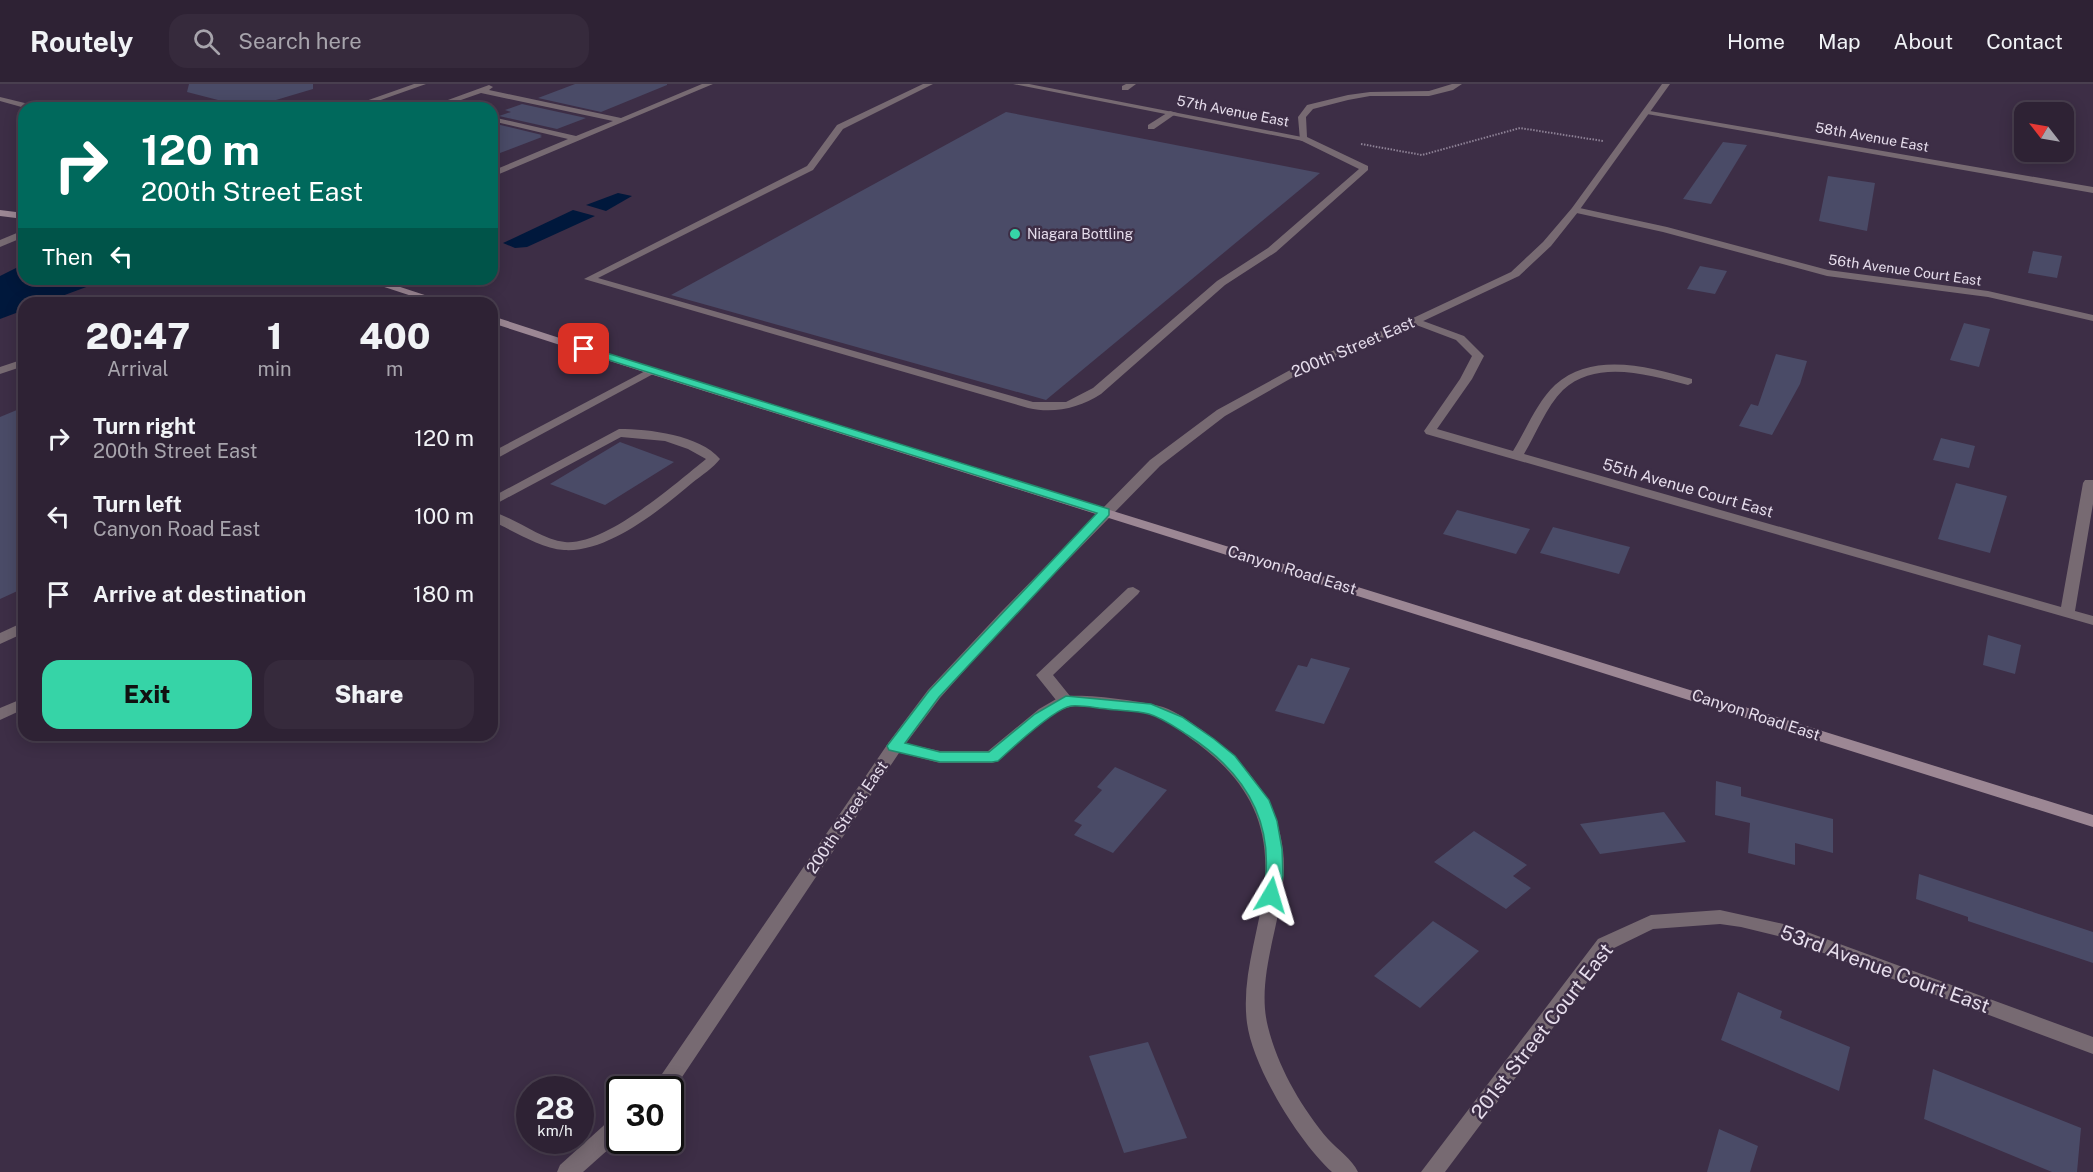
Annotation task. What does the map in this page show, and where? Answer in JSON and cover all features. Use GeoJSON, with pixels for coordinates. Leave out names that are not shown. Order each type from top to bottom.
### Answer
{"type":"FeatureCollection","features":[{"type":"Feature","properties":{"kind":"main road"},"geometry":{"type":"LineString","coordinates":[[0,213],[18,215]]}},
{"type":"Feature","properties":{"kind":"main road"},"geometry":{"type":"LineString","coordinates":[[385,285],[424,297]]}},
{"type":"Feature","properties":{"kind":"main road","name":"Canyon Road East"},"geometry":{"type":"LineString","coordinates":[[498,321],[651,371],[2093,821]]}},
{"type":"Feature","properties":{"kind":"street"},"geometry":{"type":"LineString","coordinates":[[368,102],[422,84]]}},
{"type":"Feature","properties":{"kind":"street"},"geometry":{"type":"LineString","coordinates":[[450,102],[496,84]]}},
{"type":"Feature","properties":{"kind":"street"},"geometry":{"type":"LineString","coordinates":[[498,172],[709,84]]}},
{"type":"Feature","properties":{"kind":"street","name":"57th Avenue East"},"geometry":{"type":"LineString","coordinates":[[929,84],[840,128],[810,168],[589,279],[1032,405],[1062,407],[1075,404],[1097,391],[1221,283],[1272,250],[1365,168],[1303,138],[1017,84]]}},
{"type":"Feature","properties":{"kind":"street"},"geometry":{"type":"LineString","coordinates":[[1303,138],[1302,117],[1310,107],[1370,94],[1439,93],[1452,89],[1458,84]]}},
{"type":"Feature","properties":{"kind":"street","name":"200th Street East"},"geometry":{"type":"LineString","coordinates":[[672,1076],[895,746],[934,694],[1105,512],[1155,463],[1221,413],[1307,364],[1415,321],[1515,274],[1547,244],[1575,210],[1666,84]]}},
{"type":"Feature","properties":{"kind":"street"},"geometry":{"type":"LineString","coordinates":[[480,90],[621,120]]}},
{"type":"Feature","properties":{"kind":"street"},"geometry":{"type":"LineString","coordinates":[[0,99],[18,104]]}},
{"type":"Feature","properties":{"kind":"street","name":"58th Avenue East"},"geometry":{"type":"LineString","coordinates":[[1647,112],[2093,190]]}},
{"type":"Feature","properties":{"kind":"street"},"geometry":{"type":"LineString","coordinates":[[1151,127],[1173,113]]}},
{"type":"Feature","properties":{"kind":"street"},"geometry":{"type":"LineString","coordinates":[[498,120],[577,139]]}},
{"type":"Feature","properties":{"kind":"street","name":"56th Avenue Court East"},"geometry":{"type":"LineString","coordinates":[[1575,210],[1664,229],[1827,273],[1988,294],[2093,318]]}},
{"type":"Feature","properties":{"kind":"street"},"geometry":{"type":"LineString","coordinates":[[0,244],[18,236]]}},
{"type":"Feature","properties":{"kind":"street","name":"55th Avenue Court East"},"geometry":{"type":"LineString","coordinates":[[1415,321],[1460,338],[1478,356],[1466,379],[1430,431],[2093,621]]}},
{"type":"Feature","properties":{"kind":"street"},"geometry":{"type":"LineString","coordinates":[[0,371],[18,364]]}},
{"type":"Feature","properties":{"kind":"street"},"geometry":{"type":"LineString","coordinates":[[1517,455],[1559,388],[1576,377],[1619,367],[1688,381]]}},
{"type":"Feature","properties":{"kind":"street"},"geometry":{"type":"LineString","coordinates":[[498,454],[651,371]]}},
{"type":"Feature","properties":{"kind":"street"},"geometry":{"type":"LineString","coordinates":[[498,499],[619,433],[639,431],[700,448],[714,459],[646,511],[600,539],[564,546],[498,518]]}},
{"type":"Feature","properties":{"kind":"street"},"geometry":{"type":"LineString","coordinates":[[2067,614],[2090,483]]}},
{"type":"Feature","properties":{"kind":"street"},"geometry":{"type":"LineString","coordinates":[[1066,701],[1044,675],[1133,591]]}},
{"type":"Feature","properties":{"kind":"street"},"geometry":{"type":"LineString","coordinates":[[0,639],[18,630]]}},
{"type":"Feature","properties":{"kind":"street"},"geometry":{"type":"LineString","coordinates":[[895,746],[940,757],[992,757],[1040,717],[1066,701],[1151,709],[1176,721],[1209,742],[1230,759],[1261,800],[1271,830],[1275,876],[1256,971],[1257,1024],[1276,1078],[1292,1106],[1316,1140],[1347,1172]]}},
{"type":"Feature","properties":{"kind":"street"},"geometry":{"type":"LineString","coordinates":[[0,715],[18,706]]}},
{"type":"Feature","properties":{"kind":"street","name":"53rd Avenue Court East"},"geometry":{"type":"LineString","coordinates":[[1672,920],[1720,917],[1780,930],[2093,1046]]}},
{"type":"Feature","properties":{"kind":"street","name":"201st Street Court East"},"geometry":{"type":"LineString","coordinates":[[1432,1172],[1605,944],[1651,922],[1672,920]]}},
{"type":"Feature","properties":{"kind":"street"},"geometry":{"type":"LineString","coordinates":[[568,1172],[606,1138]]}},
{"type":"Feature","properties":{"kind":"path"},"geometry":{"type":"LineString","coordinates":[[1352,142],[1422,154],[1520,128],[1623,144]]}},
{"type":"Feature","properties":{"kind":"water"},"geometry":{"type":"Polygon","coordinates":[[[618,193],[632,196],[606,211],[586,205],[618,193]]]}},
{"type":"Feature","properties":{"kind":"water"},"geometry":{"type":"Polygon","coordinates":[[[573,210],[595,216],[527,247],[515,248],[503,243],[573,210]]]}},
{"type":"Feature","properties":{"kind":"water"},"geometry":{"type":"Polygon","coordinates":[[[18,267],[18,285],[92,285],[59,297],[18,297],[18,312],[0,319],[0,276],[18,267]]]}},
{"type":"Feature","properties":{"kind":"building"},"geometry":{"type":"Polygon","coordinates":[[[189,84],[313,84],[313,89],[269,102],[226,102],[187,92],[189,84]]]}},
{"type":"Feature","properties":{"kind":"building"},"geometry":{"type":"Polygon","coordinates":[[[575,84],[667,85],[601,112],[538,98],[575,84]]]}},
{"type":"Feature","properties":{"kind":"building"},"geometry":{"type":"Polygon","coordinates":[[[522,104],[586,118],[557,129],[499,116],[511,112],[505,110],[522,104]]]}},
{"type":"Feature","properties":{"kind":"building","name":"Niagara Bottling"},"geometry":{"type":"Polygon","coordinates":[[[1006,112],[1320,173],[1046,400],[671,295],[1006,112]]]}},
{"type":"Feature","properties":{"kind":"building"},"geometry":{"type":"Polygon","coordinates":[[[498,124],[542,135],[540,136],[542,137],[498,154],[498,124]]]}},
{"type":"Feature","properties":{"kind":"building"},"geometry":{"type":"Polygon","coordinates":[[[1723,142],[1747,145],[1711,204],[1683,199],[1723,142]]]}},
{"type":"Feature","properties":{"kind":"building"},"geometry":{"type":"Polygon","coordinates":[[[1828,176],[1875,183],[1867,231],[1819,221],[1828,176]]]}},
{"type":"Feature","properties":{"kind":"building"},"geometry":{"type":"Polygon","coordinates":[[[2033,251],[2062,256],[2057,278],[2028,273],[2033,251]]]}},
{"type":"Feature","properties":{"kind":"building"},"geometry":{"type":"Polygon","coordinates":[[[1700,266],[1727,271],[1715,294],[1687,289],[1700,266]]]}},
{"type":"Feature","properties":{"kind":"building"},"geometry":{"type":"Polygon","coordinates":[[[1964,323],[1990,329],[1979,367],[1950,360],[1964,323]]]}},
{"type":"Feature","properties":{"kind":"building"},"geometry":{"type":"Polygon","coordinates":[[[1776,354],[1807,361],[1800,384],[1772,435],[1739,426],[1751,404],[1758,406],[1776,354]]]}},
{"type":"Feature","properties":{"kind":"building"},"geometry":{"type":"Polygon","coordinates":[[[18,410],[18,591],[0,599],[0,417],[18,410]]]}},
{"type":"Feature","properties":{"kind":"building"},"geometry":{"type":"Polygon","coordinates":[[[1941,438],[1975,446],[1969,468],[1933,460],[1941,438]]]}},
{"type":"Feature","properties":{"kind":"building"},"geometry":{"type":"Polygon","coordinates":[[[620,442],[674,462],[605,505],[550,484],[620,442]]]}},
{"type":"Feature","properties":{"kind":"building"},"geometry":{"type":"Polygon","coordinates":[[[1956,483],[2007,496],[1990,553],[1938,539],[1956,483]]]}},
{"type":"Feature","properties":{"kind":"building"},"geometry":{"type":"Polygon","coordinates":[[[1457,510],[1530,529],[1516,554],[1443,534],[1457,510]]]}},
{"type":"Feature","properties":{"kind":"building"},"geometry":{"type":"Polygon","coordinates":[[[1553,527],[1630,547],[1619,574],[1540,553],[1553,527]]]}},
{"type":"Feature","properties":{"kind":"building"},"geometry":{"type":"Polygon","coordinates":[[[1988,635],[2021,645],[2015,674],[1983,665],[1988,635]]]}},
{"type":"Feature","properties":{"kind":"building"},"geometry":{"type":"Polygon","coordinates":[[[1311,658],[1350,668],[1324,724],[1275,711],[1298,665],[1307,667],[1311,658]]]}},
{"type":"Feature","properties":{"kind":"building"},"geometry":{"type":"Polygon","coordinates":[[[1115,767],[1167,790],[1113,853],[1074,835],[1082,825],[1074,821],[1102,790],[1097,787],[1115,767]]]}},
{"type":"Feature","properties":{"kind":"building"},"geometry":{"type":"Polygon","coordinates":[[[1716,781],[1741,787],[1741,796],[1833,819],[1833,853],[1795,843],[1795,865],[1748,853],[1750,823],[1715,815],[1716,781]]]}},
{"type":"Feature","properties":{"kind":"building"},"geometry":{"type":"Polygon","coordinates":[[[1664,812],[1686,842],[1600,854],[1580,824],[1664,812]]]}},
{"type":"Feature","properties":{"kind":"building"},"geometry":{"type":"Polygon","coordinates":[[[1474,831],[1527,865],[1513,876],[1531,888],[1506,909],[1434,862],[1474,831]]]}},
{"type":"Feature","properties":{"kind":"building"},"geometry":{"type":"Polygon","coordinates":[[[1919,874],[2093,932],[2093,963],[1968,921],[1968,917],[1916,899],[1919,874]]]}},
{"type":"Feature","properties":{"kind":"building"},"geometry":{"type":"Polygon","coordinates":[[[1433,921],[1479,951],[1420,1008],[1374,976],[1433,921]]]}},
{"type":"Feature","properties":{"kind":"building"},"geometry":{"type":"Polygon","coordinates":[[[1738,992],[1782,1011],[1780,1018],[1850,1047],[1839,1091],[1721,1040],[1738,992]]]}},
{"type":"Feature","properties":{"kind":"building"},"geometry":{"type":"Polygon","coordinates":[[[1148,1042],[1187,1138],[1124,1153],[1089,1056],[1148,1042]]]}},
{"type":"Feature","properties":{"kind":"building"},"geometry":{"type":"Polygon","coordinates":[[[1933,1069],[2081,1128],[2077,1172],[2052,1172],[1924,1119],[1933,1069]]]}},
{"type":"Feature","properties":{"kind":"building"},"geometry":{"type":"Polygon","coordinates":[[[1719,1129],[1758,1146],[1750,1172],[1707,1172],[1719,1129]]]}},
{"type":"Feature","properties":{"kind":"place","name":"Niagara Bottling"},"geometry":{"type":"Point","coordinates":[1015,234]}},
{"type":"Feature","properties":{"kind":"route"},"geometry":{"type":"LineString","coordinates":[[584,349],[1105,512],[934,694],[895,746],[940,757],[992,757],[1040,717],[1066,701],[1151,709],[1176,721],[1209,742],[1230,759],[1261,800],[1269,821],[1274,849],[1275,876],[1271,895]]}}]}
